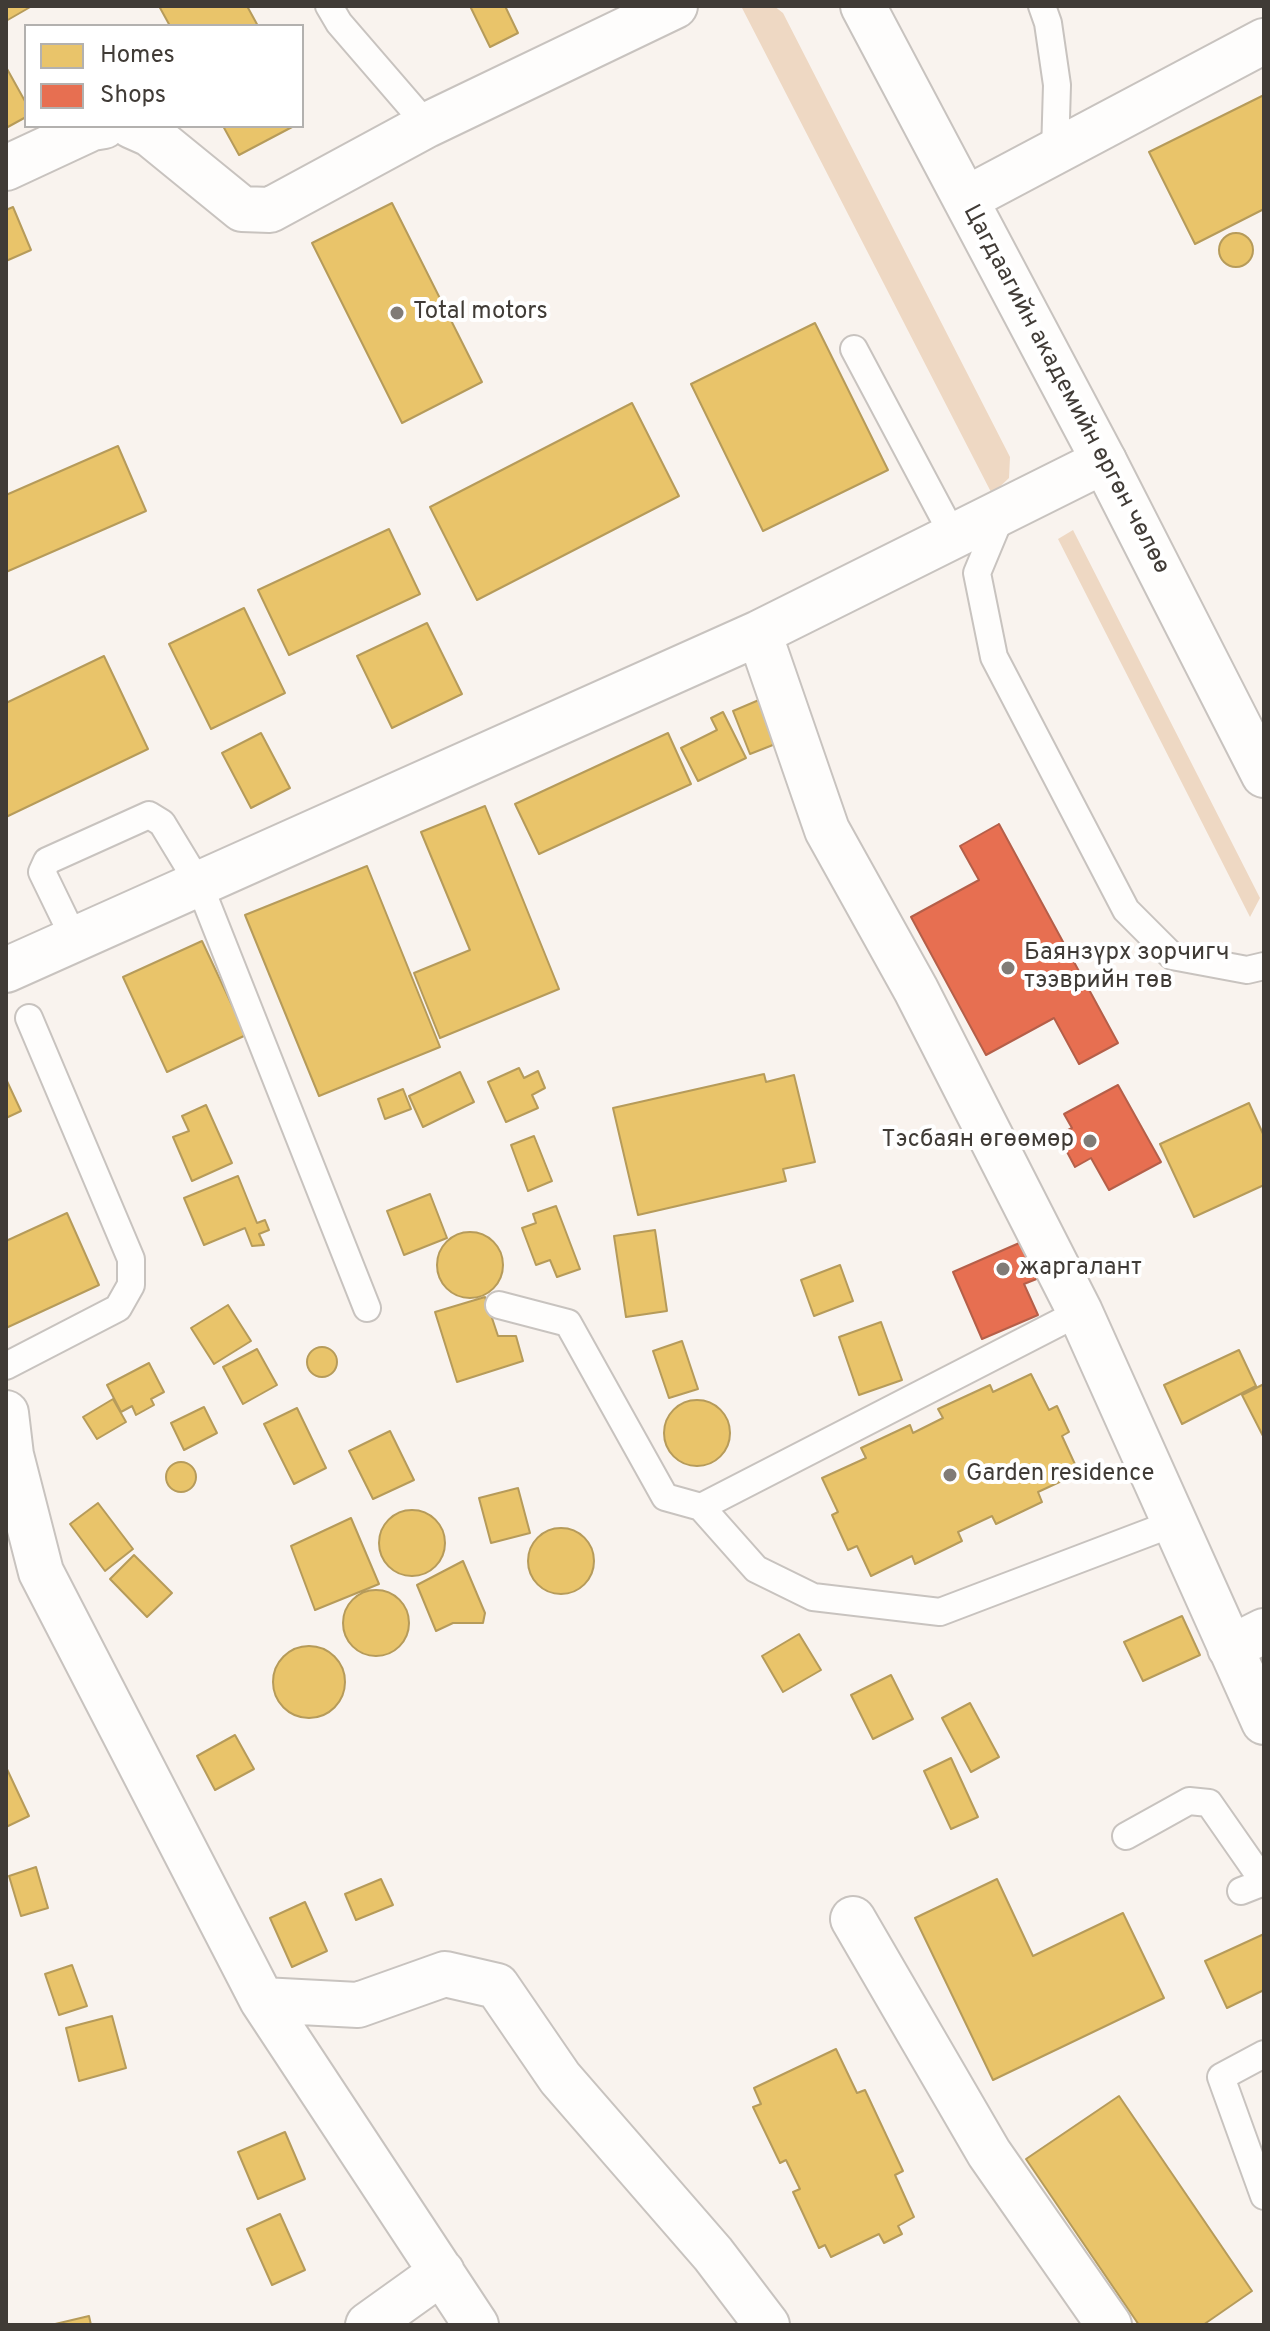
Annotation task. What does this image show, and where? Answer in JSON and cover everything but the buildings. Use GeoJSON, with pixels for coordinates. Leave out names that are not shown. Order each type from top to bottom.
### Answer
{"type":"FeatureCollection","features":[{"type":"Feature","properties":{"kind":"main road"},"geometry":{"type":"LineString","coordinates":[[136,128],[150,134],[242,209],[270,210],[427,125],[675,6]]}},
{"type":"Feature","properties":{"kind":"main road","name":"Цагдаагийн академийн өргөн чөлөө"},"geometry":{"type":"LineString","coordinates":[[863,6],[1104,461],[1264,775]]}},
{"type":"Feature","properties":{"kind":"main road"},"geometry":{"type":"LineString","coordinates":[[966,199],[1264,41]]}},
{"type":"Feature","properties":{"kind":"main road"},"geometry":{"type":"LineString","coordinates":[[6,168],[92,128]]}},
{"type":"Feature","properties":{"kind":"main road"},"geometry":{"type":"LineString","coordinates":[[6,970],[759,633],[1104,461]]}},
{"type":"Feature","properties":{"kind":"main road"},"geometry":{"type":"LineString","coordinates":[[759,633],[827,830],[916,990],[1080,1312],[1174,1523],[1247,1639],[1264,1722]]}},
{"type":"Feature","properties":{"kind":"main road"},"geometry":{"type":"LineString","coordinates":[[6,1413],[11,1455],[41,1572],[262,2000],[476,2325]]}},
{"type":"Feature","properties":{"kind":"main road"},"geometry":{"type":"LineString","coordinates":[[853,1919],[989,2153],[1098,2321]]}},
{"type":"Feature","properties":{"kind":"main road"},"geometry":{"type":"LineString","coordinates":[[262,2000],[358,2005],[445,1974],[497,1986],[560,2078],[713,2254],[767,2325]]}},
{"type":"Feature","properties":{"kind":"main road"},"geometry":{"type":"LineString","coordinates":[[368,2325],[442,2272]]}},
{"type":"Feature","properties":{"kind":"lane"},"geometry":{"type":"LineString","coordinates":[[329,6],[339,23],[427,125]]}},
{"type":"Feature","properties":{"kind":"lane"},"geometry":{"type":"LineString","coordinates":[[1042,6],[1048,23],[1057,85],[1055,153]]}},
{"type":"Feature","properties":{"kind":"lane"},"geometry":{"type":"LineString","coordinates":[[854,349],[954,537]]}},
{"type":"Feature","properties":{"kind":"lane"},"geometry":{"type":"LineString","coordinates":[[1002,513],[977,573],[994,657],[1126,910],[1172,956],[1247,970],[1264,966]]}},
{"type":"Feature","properties":{"kind":"lane"},"geometry":{"type":"LineString","coordinates":[[74,938],[42,872],[47,861],[113,828],[149,815],[162,823],[199,884],[367,1308]]}},
{"type":"Feature","properties":{"kind":"lane"},"geometry":{"type":"LineString","coordinates":[[6,1366],[118,1308],[131,1285],[131,1259],[29,1018]]}},
{"type":"Feature","properties":{"kind":"lane"},"geometry":{"type":"LineString","coordinates":[[499,1305],[568,1323],[665,1497],[701,1507],[756,1569],[813,1597],[940,1612],[1174,1523]]}},
{"type":"Feature","properties":{"kind":"lane"},"geometry":{"type":"LineString","coordinates":[[701,1507],[1080,1312]]}},
{"type":"Feature","properties":{"kind":"lane"},"geometry":{"type":"LineString","coordinates":[[1126,1836],[1189,1801],[1209,1803],[1264,1882],[1241,1891]]}},
{"type":"Feature","properties":{"kind":"lane"},"geometry":{"type":"LineString","coordinates":[[1264,2054],[1221,2077],[1264,2196]]}},
{"type":"Feature","properties":{"kind":"shaded area"},"geometry":{"type":"Polygon","coordinates":[[[741,6],[774,6],[783,13],[1010,457],[1009,478],[992,494],[741,6]]]}},
{"type":"Feature","properties":{"kind":"shaded area"},"geometry":{"type":"Polygon","coordinates":[[[1073,530],[1260,898],[1250,917],[1058,539],[1073,530]]]}},
{"type":"Feature","properties":{"kind":"place","name":"Total motors"},"geometry":{"type":"Point","coordinates":[397,313]}},
{"type":"Feature","properties":{"kind":"place","name":"Баянзүрх зорчигч тээврийн төв"},"geometry":{"type":"Point","coordinates":[1008,968]}},
{"type":"Feature","properties":{"kind":"place","name":"Тэсбаян өгөөмөр"},"geometry":{"type":"Point","coordinates":[1090,1141]}},
{"type":"Feature","properties":{"kind":"place","name":"жаргалант"},"geometry":{"type":"Point","coordinates":[1003,1269]}},
{"type":"Feature","properties":{"kind":"place","name":"Garden residence"},"geometry":{"type":"Point","coordinates":[950,1475]}}]}
